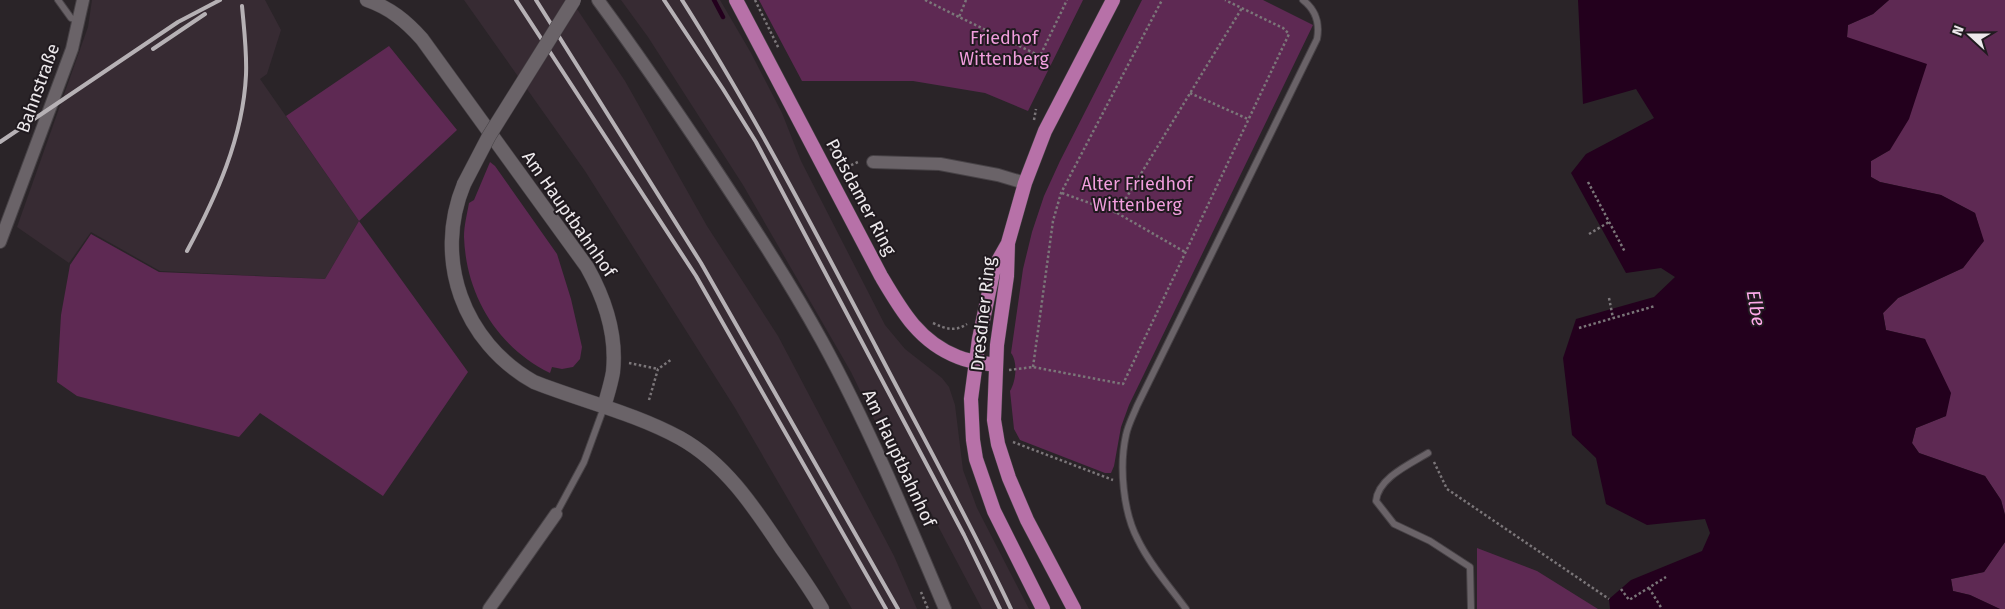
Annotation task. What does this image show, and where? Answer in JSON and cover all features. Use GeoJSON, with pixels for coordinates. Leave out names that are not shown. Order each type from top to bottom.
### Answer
{"type":"FeatureCollection","features":[{"type":"Feature","properties":{"kind":"main road","name":"Potsdamer Ring"},"geometry":{"type":"LineString","coordinates":[[736,0],[900,308],[915,329],[927,340],[955,356],[1000,368]]}},
{"type":"Feature","properties":{"kind":"main road"},"geometry":{"type":"LineString","coordinates":[[1008,243],[1025,182],[1045,132],[1113,0]]}},
{"type":"Feature","properties":{"kind":"main road","name":"Dresdner Ring"},"geometry":{"type":"LineString","coordinates":[[1008,243],[994,268],[975,361],[971,406],[976,459],[994,512],[1043,609]]}},
{"type":"Feature","properties":{"kind":"main road","name":"Dresdner Ring"},"geometry":{"type":"LineString","coordinates":[[1008,243],[1000,368],[994,420],[1004,463],[1027,520],[1074,609]]}},
{"type":"Feature","properties":{"kind":"street","name":"Bahnstraße"},"geometry":{"type":"LineString","coordinates":[[0,242],[48,108],[57,92],[79,21],[83,0]]}},
{"type":"Feature","properties":{"kind":"street","name":"Am Hauptbahnhof"},"geometry":{"type":"LineString","coordinates":[[367,0],[394,12],[422,39],[587,267],[604,303],[611,332],[613,372],[604,407]]}},
{"type":"Feature","properties":{"kind":"street"},"geometry":{"type":"LineString","coordinates":[[574,0],[490,136],[464,184],[452,222],[452,262],[462,298],[479,331],[494,350],[524,376],[673,435],[691,445],[714,463],[738,488],[766,525],[822,609]]}},
{"type":"Feature","properties":{"kind":"street","name":"Am Hauptbahnhof"},"geometry":{"type":"LineString","coordinates":[[598,0],[636,51],[743,211],[822,340],[916,538],[945,609]]}},
{"type":"Feature","properties":{"kind":"street"},"geometry":{"type":"LineString","coordinates":[[873,162],[940,164],[1025,182]]}},
{"type":"Feature","properties":{"kind":"street"},"geometry":{"type":"LineString","coordinates":[[489,609],[556,514]]}},
{"type":"Feature","properties":{"kind":"lane"},"geometry":{"type":"LineString","coordinates":[[58,0],[71,18],[79,21]]}},
{"type":"Feature","properties":{"kind":"lane"},"geometry":{"type":"LineString","coordinates":[[1186,609],[1146,555],[1137,538],[1127,506],[1124,483],[1123,459],[1126,435],[1137,406],[1317,39],[1319,27],[1317,17],[1304,0]]}},
{"type":"Feature","properties":{"kind":"lane"},"geometry":{"type":"LineString","coordinates":[[556,514],[584,462],[604,407]]}},
{"type":"Feature","properties":{"kind":"lane"},"geometry":{"type":"LineString","coordinates":[[1428,453],[1384,482],[1377,493],[1376,501],[1394,524],[1430,542],[1470,567],[1471,609]]}},
{"type":"Feature","properties":{"kind":"path"},"geometry":{"type":"LineString","coordinates":[[755,0],[780,49]]}},
{"type":"Feature","properties":{"kind":"path"},"geometry":{"type":"LineString","coordinates":[[925,0],[1040,56],[1067,0]]}},
{"type":"Feature","properties":{"kind":"path"},"geometry":{"type":"LineString","coordinates":[[959,17],[966,0]]}},
{"type":"Feature","properties":{"kind":"path"},"geometry":{"type":"LineString","coordinates":[[1032,367],[1053,221],[1061,193],[1162,0]]}},
{"type":"Feature","properties":{"kind":"path"},"geometry":{"type":"LineString","coordinates":[[1000,368],[1032,367],[1123,384],[1289,34],[1283,28],[1225,0]]}},
{"type":"Feature","properties":{"kind":"path"},"geometry":{"type":"LineString","coordinates":[[1117,213],[1242,8]]}},
{"type":"Feature","properties":{"kind":"path"},"geometry":{"type":"LineString","coordinates":[[1190,93],[1248,120]]}},
{"type":"Feature","properties":{"kind":"path"},"geometry":{"type":"LineString","coordinates":[[832,155],[827,147],[840,156],[846,167],[862,159],[873,162]]}},
{"type":"Feature","properties":{"kind":"path"},"geometry":{"type":"LineString","coordinates":[[1588,182],[1624,252]]}},
{"type":"Feature","properties":{"kind":"path"},"geometry":{"type":"LineString","coordinates":[[1061,193],[1117,213],[1185,252]]}},
{"type":"Feature","properties":{"kind":"path"},"geometry":{"type":"LineString","coordinates":[[1589,234],[1610,222]]}},
{"type":"Feature","properties":{"kind":"path"},"geometry":{"type":"LineString","coordinates":[[1609,298],[1613,318]]}},
{"type":"Feature","properties":{"kind":"path"},"geometry":{"type":"LineString","coordinates":[[1579,328],[1655,306]]}},
{"type":"Feature","properties":{"kind":"path"},"geometry":{"type":"LineString","coordinates":[[927,317],[933,323],[945,329],[956,330],[967,324],[969,319]]}},
{"type":"Feature","properties":{"kind":"path"},"geometry":{"type":"LineString","coordinates":[[649,400],[658,369],[672,359]]}},
{"type":"Feature","properties":{"kind":"path"},"geometry":{"type":"LineString","coordinates":[[629,363],[658,369]]}},
{"type":"Feature","properties":{"kind":"path"},"geometry":{"type":"LineString","coordinates":[[1011,436],[1013,442],[1106,478],[1124,483]]}},
{"type":"Feature","properties":{"kind":"path"},"geometry":{"type":"LineString","coordinates":[[1428,453],[1447,489],[1609,599]]}},
{"type":"Feature","properties":{"kind":"path"},"geometry":{"type":"LineString","coordinates":[[1620,589],[1629,600],[1666,578]]}},
{"type":"Feature","properties":{"kind":"path"},"geometry":{"type":"LineString","coordinates":[[918,584],[928,609]]}},
{"type":"Feature","properties":{"kind":"path"},"geometry":{"type":"LineString","coordinates":[[1649,588],[1662,609]]}},
{"type":"Feature","properties":{"kind":"shaded area"},"geometry":{"type":"Polygon","coordinates":[[[92,0],[265,0],[281,30],[267,74],[260,79],[359,221],[325,279],[160,271],[91,232],[69,263],[17,227],[88,27],[92,0]]]}},
{"type":"Feature","properties":{"kind":"shaded area"},"geometry":{"type":"Polygon","coordinates":[[[464,0],[571,0],[625,81],[707,226],[778,336],[894,556],[917,609],[852,609],[735,408],[585,171],[464,0]]]}},
{"type":"Feature","properties":{"kind":"shaded area"},"geometry":{"type":"Polygon","coordinates":[[[621,0],[720,0],[751,53],[782,113],[801,161],[885,325],[905,349],[942,378],[949,387],[955,405],[963,470],[977,508],[1029,609],[982,609],[920,492],[890,452],[851,372],[743,185],[648,37],[621,0]]]}},
{"type":"Feature","properties":{"kind":"green space","name":"Friedhof Wittenberg"},"geometry":{"type":"Polygon","coordinates":[[[759,0],[1083,0],[1028,111],[985,93],[913,81],[802,81],[759,0]]]}},
{"type":"Feature","properties":{"kind":"green space","name":"Alter Friedhof Wittenberg"},"geometry":{"type":"Polygon","coordinates":[[[1142,0],[1263,0],[1313,25],[1129,405],[1121,427],[1114,466],[1111,473],[1105,473],[1020,440],[1014,429],[1010,391],[1014,383],[1015,372],[1015,361],[1011,353],[1023,269],[1032,232],[1044,196],[1142,0]]]}},
{"type":"Feature","properties":{"kind":"green space"},"geometry":{"type":"Polygon","coordinates":[[[1889,0],[2005,0],[2005,515],[2001,500],[1985,476],[1919,453],[1912,443],[1916,428],[1946,416],[1925,339],[1886,330],[1883,313],[1898,298],[1963,268],[1983,241],[1975,213],[1941,195],[1880,182],[1871,177],[1871,161],[1890,150],[1847,37],[1848,25],[1873,14],[1889,0]]]}},
{"type":"Feature","properties":{"kind":"green space"},"geometry":{"type":"Polygon","coordinates":[[[389,46],[457,130],[359,221],[286,116],[389,46]]]}},
{"type":"Feature","properties":{"kind":"green space"},"geometry":{"type":"Polygon","coordinates":[[[490,162],[495,166],[557,254],[571,299],[582,347],[580,359],[573,367],[562,369],[552,367],[550,373],[531,362],[514,349],[500,334],[478,299],[466,258],[464,229],[469,203],[474,200],[490,162]]]}},
{"type":"Feature","properties":{"kind":"green space"},"geometry":{"type":"Polygon","coordinates":[[[359,221],[468,372],[383,496],[260,413],[239,437],[77,396],[57,382],[61,315],[70,265],[91,234],[159,272],[325,279],[359,221]]]}},
{"type":"Feature","properties":{"kind":"green space"},"geometry":{"type":"Polygon","coordinates":[[[2005,542],[2005,609],[2000,609],[1970,595],[1953,591],[1951,579],[1984,572],[2005,542]]]}},
{"type":"Feature","properties":{"kind":"green space"},"geometry":{"type":"Polygon","coordinates":[[[1477,548],[1537,571],[1598,609],[1477,609],[1477,548]]]}},
{"type":"Feature","properties":{"kind":"water","name":"Elbe"},"geometry":{"type":"Polygon","coordinates":[[[1578,0],[1889,0],[1873,14],[1848,25],[1847,37],[1927,64],[1909,119],[1890,150],[1871,161],[1871,177],[1880,182],[1941,195],[1975,213],[1984,241],[1963,268],[1898,298],[1883,313],[1886,330],[1925,339],[1951,393],[1946,416],[1916,428],[1912,443],[1919,453],[1985,476],[2001,500],[2005,515],[2005,542],[1984,572],[1951,579],[1953,591],[1970,595],[2000,609],[1610,609],[1609,599],[1631,580],[1702,551],[1710,533],[1705,519],[1647,525],[1606,504],[1596,458],[1572,435],[1563,358],[1576,319],[1654,297],[1675,277],[1661,268],[1626,273],[1571,173],[1586,154],[1654,118],[1636,89],[1583,104],[1578,0]]]}},
{"type":"Feature","properties":{"kind":"waterway"},"geometry":{"type":"LineString","coordinates":[[714,0],[723,17]]}},
{"type":"Feature","properties":{"kind":"railway"},"geometry":{"type":"LineString","coordinates":[[0,142],[178,22],[220,0]]}},
{"type":"Feature","properties":{"kind":"railway"},"geometry":{"type":"LineString","coordinates":[[516,0],[696,276],[886,609]]}},
{"type":"Feature","properties":{"kind":"railway"},"geometry":{"type":"LineString","coordinates":[[536,0],[701,263],[898,609]]}},
{"type":"Feature","properties":{"kind":"railway"},"geometry":{"type":"LineString","coordinates":[[664,0],[756,142],[964,535],[1000,609]]}},
{"type":"Feature","properties":{"kind":"railway"},"geometry":{"type":"LineString","coordinates":[[682,0],[734,85],[806,215],[962,510],[1011,609]]}},
{"type":"Feature","properties":{"kind":"railway"},"geometry":{"type":"LineString","coordinates":[[187,251],[218,188],[240,121],[246,75],[242,6]]}},
{"type":"Feature","properties":{"kind":"railway"},"geometry":{"type":"LineString","coordinates":[[153,49],[205,14]]}}]}
